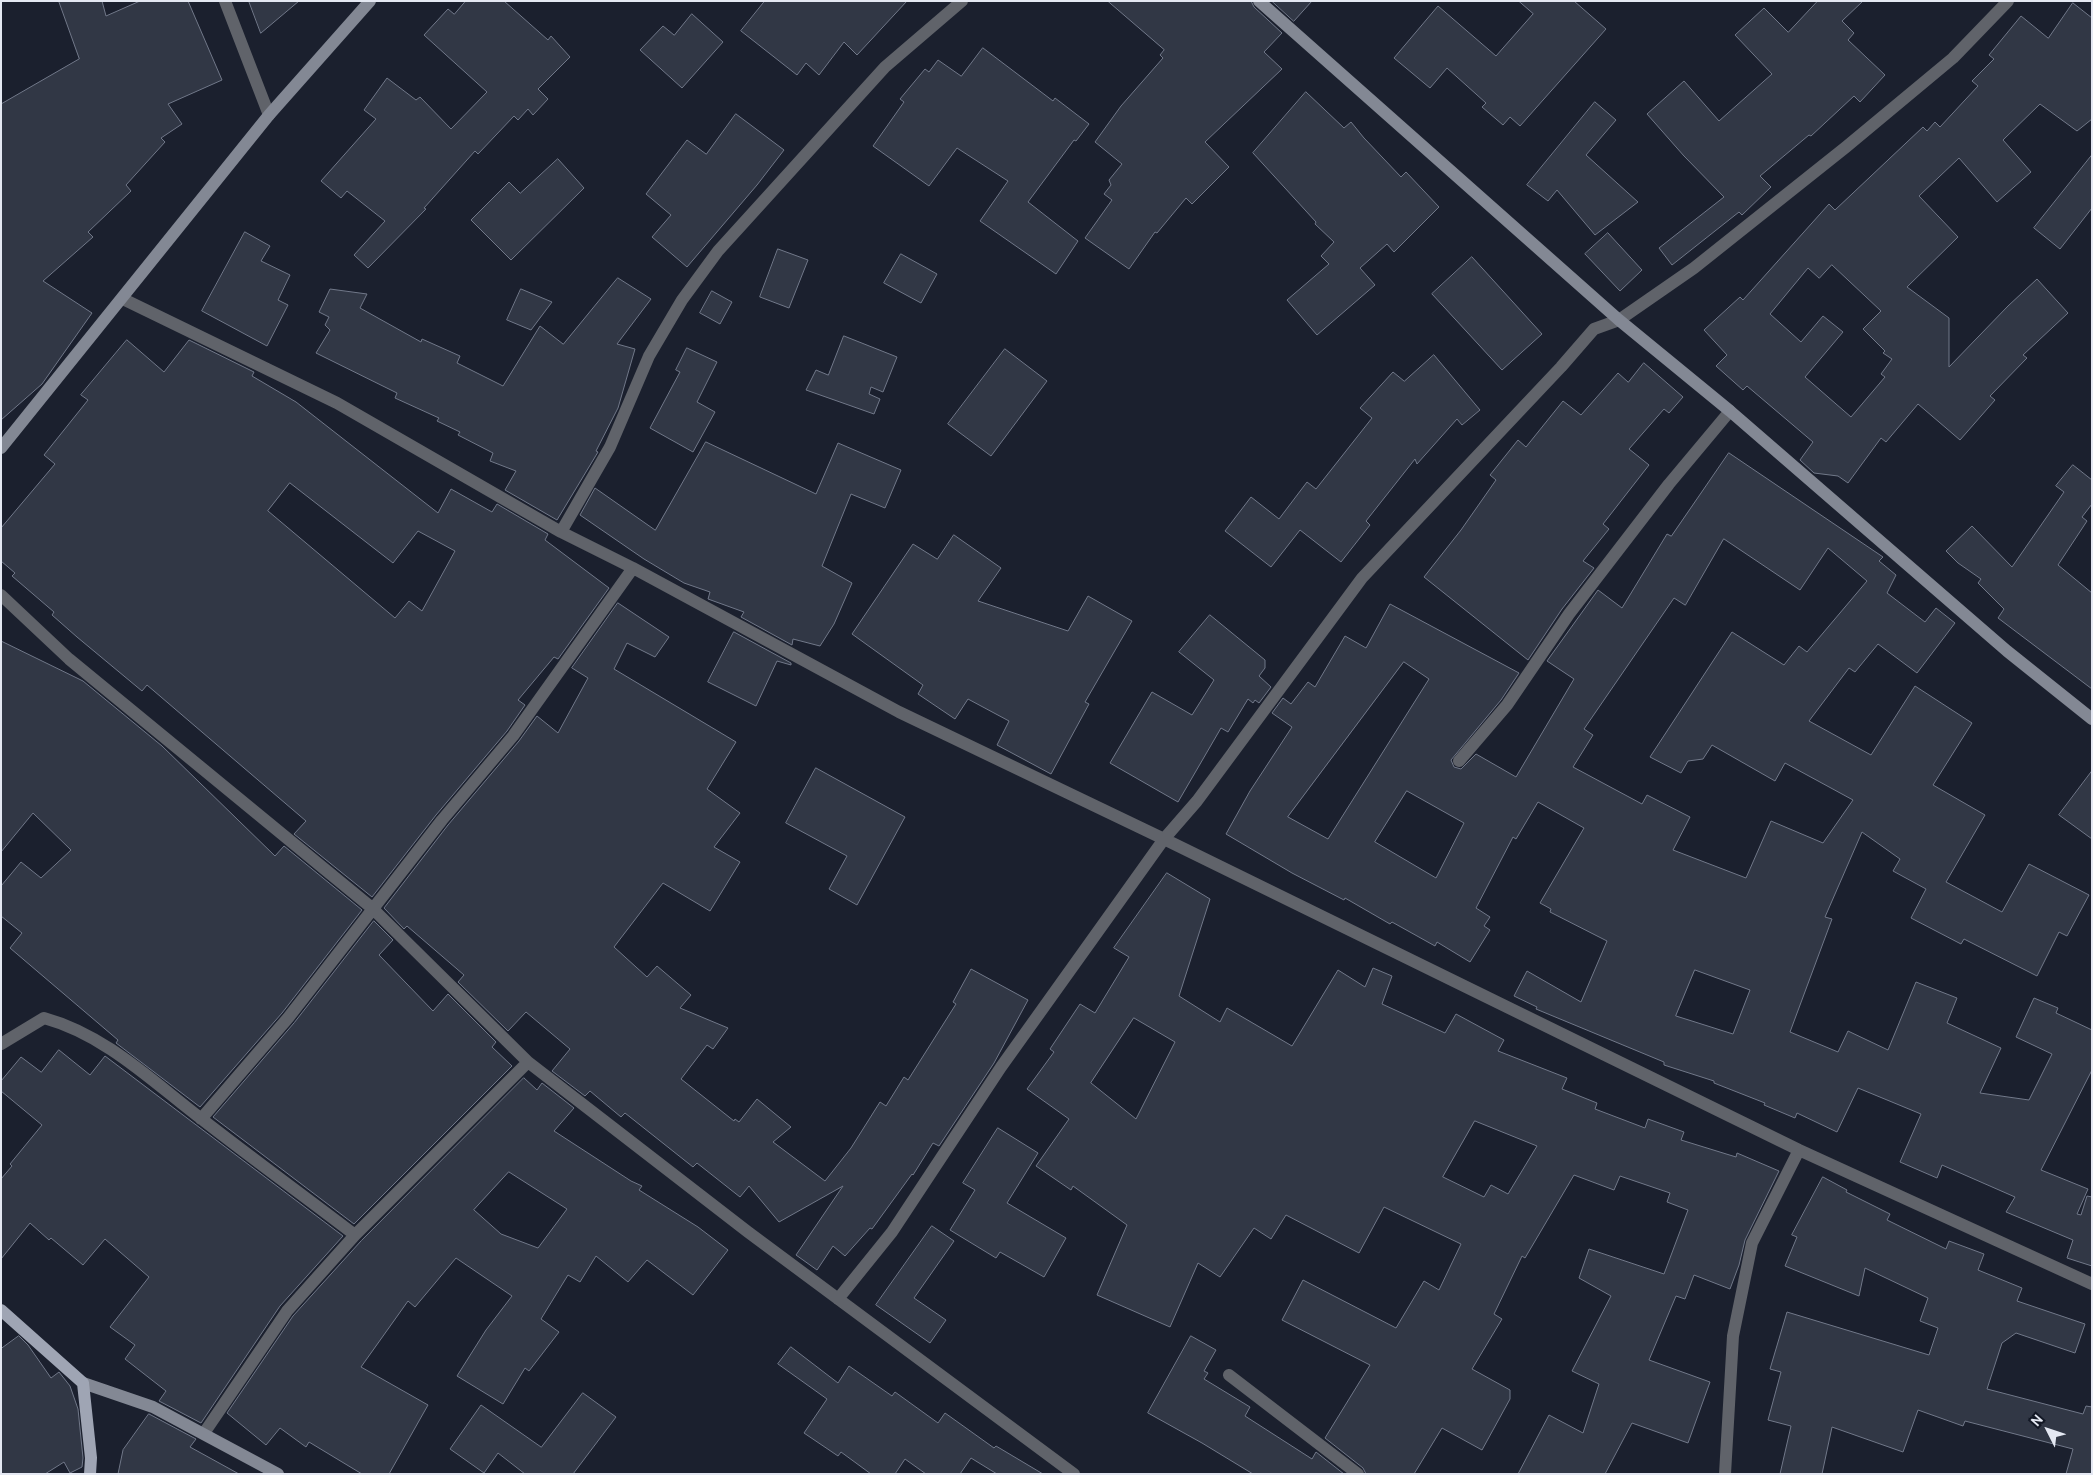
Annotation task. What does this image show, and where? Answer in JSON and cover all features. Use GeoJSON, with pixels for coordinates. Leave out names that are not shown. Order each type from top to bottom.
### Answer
{"type":"FeatureCollection","features":[{"type":"Feature","properties":{"kind":"main road"},"geometry":{"type":"LineString","coordinates":[[1,1310],[83,1383],[92,1458],[90,1474]]}},
{"type":"Feature","properties":{"kind":"street"},"geometry":{"type":"LineString","coordinates":[[225,1],[270,114]]}},
{"type":"Feature","properties":{"kind":"street"},"geometry":{"type":"LineString","coordinates":[[1,448],[123,299],[270,114],[370,1]]}},
{"type":"Feature","properties":{"kind":"street"},"geometry":{"type":"LineString","coordinates":[[561,532],[610,447],[649,356],[682,300],[718,251],[885,67],[962,1]]}},
{"type":"Feature","properties":{"kind":"street"},"geometry":{"type":"LineString","coordinates":[[1258,1],[1619,320],[1730,411],[2007,651],[2092,719]]}},
{"type":"Feature","properties":{"kind":"street"},"geometry":{"type":"LineString","coordinates":[[838,1299],[892,1232],[1001,1067],[1164,839],[1197,801],[1362,578],[1561,367],[1594,329],[1619,320],[1694,268],[1846,147],[1953,58],[2008,1]]}},
{"type":"Feature","properties":{"kind":"street"},"geometry":{"type":"LineString","coordinates":[[123,299],[337,404],[561,532],[633,568],[899,712],[1164,839],[1799,1150],[2092,1284]]}},
{"type":"Feature","properties":{"kind":"street"},"geometry":{"type":"LineString","coordinates":[[1459,761],[1507,705],[1569,614],[1669,484],[1730,411]]}},
{"type":"Feature","properties":{"kind":"street"},"geometry":{"type":"LineString","coordinates":[[201,1119],[288,1018],[442,820],[513,736],[633,568]]}},
{"type":"Feature","properties":{"kind":"street"},"geometry":{"type":"LineString","coordinates":[[1,595],[69,659],[372,908],[528,1062],[748,1232],[1074,1474]]}},
{"type":"Feature","properties":{"kind":"street"},"geometry":{"type":"LineString","coordinates":[[1,1044],[44,1018],[66,1024],[130,1061],[201,1119],[355,1234]]}},
{"type":"Feature","properties":{"kind":"street"},"geometry":{"type":"LineString","coordinates":[[204,1433],[287,1311],[355,1234],[528,1062]]}},
{"type":"Feature","properties":{"kind":"street"},"geometry":{"type":"LineString","coordinates":[[1725,1474],[1733,1336],[1752,1243],[1799,1150]]}},
{"type":"Feature","properties":{"kind":"street"},"geometry":{"type":"LineString","coordinates":[[1229,1375],[1358,1474]]}},
{"type":"Feature","properties":{"kind":"street"},"geometry":{"type":"LineString","coordinates":[[83,1383],[153,1407],[278,1474]]}},
{"type":"Feature","properties":{"kind":"building"},"geometry":{"type":"Polygon","coordinates":[[[59,1],[102,1],[106,16],[140,1],[188,1],[222,80],[168,104],[182,124],[161,138],[165,142],[126,185],[131,191],[88,232],[93,237],[43,281],[92,313],[42,384],[1,420],[1,104],[79,59],[59,1]]]}},
{"type":"Feature","properties":{"kind":"building"},"geometry":{"type":"Polygon","coordinates":[[[249,1],[299,1],[261,33],[249,1]]]}},
{"type":"Feature","properties":{"kind":"building"},"geometry":{"type":"Polygon","coordinates":[[[466,1],[504,1],[548,40],[551,36],[570,57],[538,89],[548,99],[533,115],[528,109],[518,120],[514,116],[478,154],[475,151],[424,208],[426,209],[368,268],[354,255],[385,221],[347,191],[341,198],[321,181],[376,119],[364,110],[387,78],[416,100],[420,97],[451,129],[487,92],[424,35],[448,9],[454,14],[466,1]]]}},
{"type":"Feature","properties":{"kind":"building"},"geometry":{"type":"Polygon","coordinates":[[[765,1],[907,1],[857,55],[844,42],[819,75],[806,63],[797,75],[741,31],[765,1]]]}},
{"type":"Feature","properties":{"kind":"building"},"geometry":{"type":"Polygon","coordinates":[[[1108,1],[1251,1],[1254,7],[1282,33],[1264,52],[1282,69],[1205,142],[1229,167],[1192,204],[1186,198],[1157,233],[1155,232],[1129,269],[1085,238],[1112,200],[1104,194],[1111,185],[1109,180],[1122,164],[1095,142],[1121,106],[1163,58],[1160,55],[1164,50],[1108,1]]]}},
{"type":"Feature","properties":{"kind":"building"},"geometry":{"type":"Polygon","coordinates":[[[1272,1],[1312,1],[1294,21],[1272,1]]]}},
{"type":"Feature","properties":{"kind":"building"},"geometry":{"type":"Polygon","coordinates":[[[1519,1],[1574,1],[1606,29],[1520,126],[1510,117],[1503,125],[1482,107],[1486,103],[1447,68],[1430,88],[1394,58],[1438,6],[1496,56],[1533,14],[1519,1]]]}},
{"type":"Feature","properties":{"kind":"building"},"geometry":{"type":"Polygon","coordinates":[[[1818,1],[1863,1],[1842,21],[1854,33],[1848,40],[1885,75],[1860,102],[1854,96],[1811,136],[1809,135],[1760,176],[1771,187],[1742,215],[1739,212],[1672,265],[1659,248],[1724,197],[1647,114],[1684,81],[1719,121],[1772,74],[1735,35],[1764,8],[1788,32],[1818,1]]]}},
{"type":"Feature","properties":{"kind":"building"},"geometry":{"type":"Polygon","coordinates":[[[2073,3],[2092,18],[2092,119],[2077,131],[2040,104],[2003,140],[2031,172],[1997,202],[1959,158],[1919,196],[1958,237],[1907,287],[1949,318],[1949,367],[2037,279],[2068,313],[2023,355],[2027,358],[1990,396],[1995,400],[1960,440],[1918,404],[1886,442],[1881,438],[1848,483],[1838,476],[1814,473],[1800,460],[1813,442],[1747,386],[1743,390],[1716,366],[1727,355],[1704,330],[1740,297],[1743,300],[1829,204],[1835,210],[1923,127],[1927,131],[1935,122],[1940,127],[1978,86],[1972,81],[1994,59],[1989,55],[2021,16],[2048,38],[2073,3]],[[1832,265],[1819,278],[1808,268],[1770,314],[1801,342],[1823,316],[1843,332],[1805,377],[1851,417],[1885,377],[1881,374],[1892,359],[1883,353],[1885,351],[1863,329],[1881,311],[1832,265]]]}},
{"type":"Feature","properties":{"kind":"building"},"geometry":{"type":"Polygon","coordinates":[[[692,14],[723,42],[682,88],[640,50],[663,26],[674,35],[692,14]]]}},
{"type":"Feature","properties":{"kind":"building"},"geometry":{"type":"Polygon","coordinates":[[[983,48],[1053,101],[1055,98],[1089,124],[1076,141],[1074,140],[1028,202],[1078,241],[1056,274],[980,221],[1008,181],[957,148],[929,186],[873,146],[904,102],[900,99],[925,69],[929,72],[938,60],[961,76],[983,48]]]}},
{"type":"Feature","properties":{"kind":"building"},"geometry":{"type":"Polygon","coordinates":[[[1306,92],[1344,128],[1351,122],[1401,177],[1406,172],[1439,207],[1394,252],[1387,244],[1360,268],[1375,285],[1317,335],[1287,300],[1329,264],[1321,256],[1334,242],[1315,224],[1316,222],[1253,153],[1306,92]]]}},
{"type":"Feature","properties":{"kind":"building"},"geometry":{"type":"Polygon","coordinates":[[[1595,102],[1616,120],[1586,155],[1638,202],[1595,235],[1557,190],[1548,201],[1527,185],[1595,102]]]}},
{"type":"Feature","properties":{"kind":"building"},"geometry":{"type":"Polygon","coordinates":[[[736,114],[784,150],[757,185],[687,267],[652,237],[671,215],[646,194],[687,140],[706,154],[736,114]]]}},
{"type":"Feature","properties":{"kind":"building"},"geometry":{"type":"Polygon","coordinates":[[[2092,155],[2092,208],[2060,249],[2034,228],[2092,155]]]}},
{"type":"Feature","properties":{"kind":"building"},"geometry":{"type":"Polygon","coordinates":[[[558,159],[584,188],[511,260],[471,220],[509,182],[520,193],[558,159]]]}},
{"type":"Feature","properties":{"kind":"building"},"geometry":{"type":"Polygon","coordinates":[[[245,232],[270,246],[261,261],[290,275],[278,300],[288,305],[267,346],[202,311],[245,232]]]}},
{"type":"Feature","properties":{"kind":"building"},"geometry":{"type":"Polygon","coordinates":[[[1608,233],[1642,270],[1620,291],[1585,254],[1608,233]]]}},
{"type":"Feature","properties":{"kind":"building"},"geometry":{"type":"Polygon","coordinates":[[[778,249],[808,260],[789,308],[760,297],[778,249]]]}},
{"type":"Feature","properties":{"kind":"building"},"geometry":{"type":"Polygon","coordinates":[[[901,254],[937,274],[921,303],[884,283],[901,254]]]}},
{"type":"Feature","properties":{"kind":"building"},"geometry":{"type":"Polygon","coordinates":[[[1472,257],[1542,334],[1502,370],[1432,294],[1472,257]]]}},
{"type":"Feature","properties":{"kind":"building"},"geometry":{"type":"Polygon","coordinates":[[[618,278],[651,299],[617,344],[635,349],[618,408],[596,451],[598,452],[557,520],[505,490],[516,471],[490,461],[493,453],[458,435],[460,432],[437,421],[439,418],[395,398],[397,393],[316,353],[330,330],[325,325],[329,317],[319,312],[330,289],[367,294],[360,308],[421,342],[422,339],[460,356],[457,363],[503,386],[540,326],[563,344],[618,278]]]}},
{"type":"Feature","properties":{"kind":"building"},"geometry":{"type":"Polygon","coordinates":[[[521,289],[552,302],[531,330],[507,320],[521,289]]]}},
{"type":"Feature","properties":{"kind":"building"},"geometry":{"type":"Polygon","coordinates":[[[712,291],[732,302],[720,324],[700,313],[712,291]]]}},
{"type":"Feature","properties":{"kind":"building"},"geometry":{"type":"Polygon","coordinates":[[[844,336],[897,357],[883,392],[871,387],[869,394],[880,399],[874,414],[806,390],[816,370],[828,375],[844,336]]]}},
{"type":"Feature","properties":{"kind":"building"},"geometry":{"type":"Polygon","coordinates":[[[127,340],[164,372],[189,340],[254,372],[252,376],[296,402],[438,513],[451,489],[492,512],[497,504],[548,534],[545,540],[609,588],[558,659],[554,657],[518,700],[525,705],[507,731],[436,815],[372,897],[294,834],[306,821],[147,685],[142,691],[77,637],[52,615],[54,612],[12,576],[15,573],[1,561],[1,528],[55,464],[44,455],[88,400],[81,395],[127,340]],[[290,483],[268,511],[395,618],[409,601],[422,611],[455,551],[418,531],[393,563],[290,483]]]}},
{"type":"Feature","properties":{"kind":"building"},"geometry":{"type":"Polygon","coordinates":[[[687,348],[717,362],[697,402],[715,412],[693,452],[650,428],[680,372],[676,370],[687,348]]]}},
{"type":"Feature","properties":{"kind":"building"},"geometry":{"type":"Polygon","coordinates":[[[1005,349],[1047,381],[991,456],[948,424],[1005,349]]]}},
{"type":"Feature","properties":{"kind":"building"},"geometry":{"type":"Polygon","coordinates":[[[1434,355],[1480,410],[1462,425],[1457,419],[1417,464],[1415,459],[1366,521],[1370,525],[1341,562],[1300,530],[1271,567],[1225,531],[1251,497],[1279,519],[1307,482],[1316,489],[1372,418],[1360,408],[1393,372],[1404,381],[1434,355]]]}},
{"type":"Feature","properties":{"kind":"building"},"geometry":{"type":"Polygon","coordinates":[[[1644,363],[1683,397],[1669,413],[1664,409],[1629,449],[1649,465],[1603,524],[1609,529],[1583,561],[1594,568],[1562,609],[1528,660],[1424,577],[1461,530],[1496,480],[1490,475],[1518,440],[1526,447],[1563,401],[1581,415],[1618,373],[1628,382],[1644,363]]]}},
{"type":"Feature","properties":{"kind":"building"},"geometry":{"type":"Polygon","coordinates":[[[706,442],[816,494],[838,443],[901,470],[885,508],[851,494],[822,566],[852,583],[834,624],[820,646],[793,639],[792,645],[741,617],[744,612],[708,599],[710,592],[684,583],[644,559],[580,515],[595,488],[655,530],[706,442]]]}},
{"type":"Feature","properties":{"kind":"building"},"geometry":{"type":"Polygon","coordinates":[[[1729,453],[1883,557],[1879,561],[1896,575],[1887,593],[1925,622],[1936,608],[1955,623],[1917,673],[1878,644],[1855,672],[1849,668],[1809,721],[1871,755],[1915,686],[1972,723],[1933,785],[1985,815],[1946,882],[2002,912],[2029,864],[2089,895],[2067,936],[2059,932],[2037,976],[1964,939],[1961,944],[1911,918],[1926,889],[1893,871],[1900,859],[1862,832],[1825,917],[1832,919],[1790,1032],[1838,1052],[1848,1031],[1888,1050],[1916,982],[1957,998],[1947,1023],[2001,1048],[1980,1093],[2029,1100],[2052,1054],[2016,1037],[2034,998],[2058,1008],[2056,1013],[2092,1030],[2092,1070],[2041,1170],[2088,1189],[2077,1214],[2081,1215],[2087,1196],[2092,1197],[2092,1266],[2067,1258],[2073,1240],[2006,1212],[2015,1197],[1942,1165],[1937,1178],[1900,1162],[1921,1114],[1858,1088],[1837,1132],[1797,1113],[1795,1118],[1764,1105],[1765,1103],[1714,1083],[1714,1081],[1664,1065],[1664,1062],[1536,1009],[1537,1007],[1514,996],[1527,971],[1581,1002],[1607,941],[1550,912],[1551,909],[1540,903],[1584,828],[1538,802],[1516,839],[1513,837],[1476,908],[1490,917],[1484,926],[1490,930],[1470,962],[1437,942],[1435,946],[1392,922],[1390,924],[1345,898],[1344,900],[1292,873],[1226,834],[1250,791],[1292,727],[1272,713],[1283,698],[1291,704],[1308,682],[1315,687],[1345,636],[1366,648],[1390,604],[1519,673],[1501,700],[1451,760],[1454,767],[1461,769],[1476,754],[1516,777],[1574,679],[1547,661],[1598,590],[1622,608],[1667,534],[1671,536],[1729,453]],[[1724,539],[1685,605],[1674,598],[1584,729],[1593,735],[1573,767],[1642,804],[1647,795],[1690,817],[1673,850],[1746,878],[1771,821],[1823,843],[1853,800],[1785,763],[1775,781],[1712,745],[1703,759],[1688,761],[1681,773],[1650,757],[1732,632],[1784,665],[1799,646],[1807,652],[1867,581],[1828,548],[1800,590],[1724,539]],[[1404,662],[1288,817],[1328,839],[1429,679],[1404,662]],[[1407,791],[1375,842],[1436,878],[1464,823],[1407,791]],[[1695,970],[1676,1016],[1733,1034],[1750,990],[1695,970]]]}},
{"type":"Feature","properties":{"kind":"building"},"geometry":{"type":"Polygon","coordinates":[[[2073,465],[2092,480],[2092,504],[2082,517],[2087,521],[2058,565],[2092,593],[2092,689],[1998,618],[2004,609],[1978,583],[1981,579],[1958,563],[1946,551],[1972,526],[2012,567],[2064,492],[2056,486],[2073,465]]]}},
{"type":"Feature","properties":{"kind":"building"},"geometry":{"type":"Polygon","coordinates":[[[954,535],[1001,568],[978,601],[1068,631],[1088,596],[1132,621],[1085,702],[1089,704],[1051,774],[997,745],[1009,721],[968,699],[955,719],[918,694],[923,685],[852,634],[913,544],[937,559],[954,535]]]}},
{"type":"Feature","properties":{"kind":"building"},"geometry":{"type":"Polygon","coordinates":[[[618,603],[669,637],[655,657],[627,643],[614,669],[736,742],[707,789],[740,813],[714,847],[740,862],[710,911],[663,883],[614,947],[647,977],[657,966],[691,995],[680,1008],[728,1028],[713,1049],[707,1045],[681,1079],[734,1121],[735,1119],[739,1122],[757,1099],[791,1127],[773,1142],[825,1181],[851,1148],[880,1102],[886,1106],[904,1077],[908,1080],[956,1004],[953,1002],[971,969],[1028,1000],[994,1063],[939,1146],[933,1143],[913,1175],[872,1229],[870,1228],[845,1256],[833,1246],[817,1270],[796,1255],[843,1186],[779,1222],[749,1186],[740,1197],[697,1163],[693,1167],[625,1113],[621,1117],[590,1091],[585,1096],[552,1071],[570,1049],[526,1012],[508,1031],[458,982],[464,975],[407,926],[404,929],[384,908],[448,825],[519,741],[537,716],[558,733],[588,678],[572,668],[618,603]]]}},
{"type":"Feature","properties":{"kind":"building"},"geometry":{"type":"Polygon","coordinates":[[[1210,615],[1265,660],[1265,668],[1259,676],[1271,687],[1259,703],[1255,700],[1253,703],[1248,699],[1228,732],[1221,728],[1178,802],[1110,763],[1152,692],[1192,715],[1214,680],[1179,652],[1210,615]]]}},
{"type":"Feature","properties":{"kind":"building"},"geometry":{"type":"Polygon","coordinates":[[[734,632],[791,663],[791,665],[777,661],[756,706],[708,682],[734,632]]]}},
{"type":"Feature","properties":{"kind":"building"},"geometry":{"type":"Polygon","coordinates":[[[1,641],[83,681],[162,746],[275,856],[284,846],[362,910],[282,1013],[200,1107],[116,1043],[118,1040],[10,948],[22,933],[1,916],[1,886],[21,862],[41,878],[71,850],[33,813],[1,852],[1,641]]]}},
{"type":"Feature","properties":{"kind":"building"},"geometry":{"type":"Polygon","coordinates":[[[816,768],[905,817],[857,905],[829,889],[847,856],[786,823],[816,768]]]}},
{"type":"Feature","properties":{"kind":"building"},"geometry":{"type":"Polygon","coordinates":[[[2092,771],[2092,839],[2059,815],[2092,771]]]}},
{"type":"Feature","properties":{"kind":"building"},"geometry":{"type":"Polygon","coordinates":[[[1167,873],[1210,899],[1179,996],[1220,1022],[1227,1008],[1292,1046],[1338,970],[1365,987],[1373,968],[1392,976],[1382,1004],[1445,1033],[1456,1014],[1504,1040],[1498,1051],[1567,1078],[1562,1089],[1597,1103],[1595,1109],[1645,1128],[1648,1119],[1684,1132],[1681,1140],[1736,1157],[1737,1153],[1779,1171],[1745,1240],[1739,1265],[1730,1289],[1694,1275],[1685,1299],[1676,1296],[1649,1360],[1710,1382],[1688,1443],[1632,1423],[1605,1474],[1518,1474],[1549,1415],[1583,1433],[1599,1384],[1572,1371],[1611,1296],[1579,1278],[1589,1249],[1664,1274],[1688,1210],[1667,1202],[1670,1193],[1620,1176],[1614,1190],[1574,1175],[1525,1258],[1522,1256],[1494,1314],[1502,1319],[1472,1369],[1510,1390],[1510,1399],[1482,1450],[1442,1428],[1414,1474],[1366,1474],[1363,1468],[1325,1438],[1370,1365],[1282,1320],[1303,1280],[1396,1328],[1424,1281],[1439,1290],[1461,1244],[1384,1207],[1359,1253],[1286,1215],[1271,1239],[1254,1228],[1220,1277],[1198,1263],[1170,1327],[1097,1295],[1127,1225],[1073,1186],[1071,1190],[1036,1166],[1069,1119],[1027,1089],[1054,1052],[1050,1049],[1080,1004],[1095,1013],[1129,957],[1114,948],[1167,873]],[[1134,1018],[1091,1083],[1136,1119],[1175,1042],[1134,1018]],[[1475,1121],[1443,1177],[1484,1197],[1491,1185],[1508,1194],[1537,1146],[1475,1121]]]}},
{"type":"Feature","properties":{"kind":"building"},"geometry":{"type":"Polygon","coordinates":[[[374,921],[393,940],[379,955],[433,1011],[448,994],[496,1042],[492,1047],[512,1066],[354,1224],[213,1117],[294,1023],[374,921]]]}},
{"type":"Feature","properties":{"kind":"building"},"geometry":{"type":"Polygon","coordinates":[[[59,1050],[90,1075],[105,1056],[343,1236],[280,1306],[201,1423],[159,1401],[166,1391],[125,1359],[135,1345],[110,1327],[149,1277],[105,1239],[83,1265],[51,1238],[49,1240],[30,1223],[1,1259],[1,1179],[12,1166],[10,1164],[42,1125],[1,1091],[1,1081],[21,1057],[41,1072],[59,1050]]]}},
{"type":"Feature","properties":{"kind":"building"},"geometry":{"type":"Polygon","coordinates":[[[524,1078],[537,1090],[542,1083],[574,1108],[554,1131],[631,1181],[642,1186],[639,1190],[698,1227],[728,1250],[693,1295],[647,1260],[628,1282],[596,1256],[580,1282],[568,1275],[541,1319],[559,1332],[529,1371],[525,1368],[503,1404],[457,1376],[486,1330],[512,1296],[456,1258],[415,1307],[408,1301],[361,1367],[428,1405],[389,1474],[362,1474],[309,1442],[306,1447],[280,1428],[266,1445],[227,1413],[293,1316],[361,1241],[524,1078]],[[509,1172],[474,1210],[501,1234],[538,1248],[567,1209],[509,1172]]]}},
{"type":"Feature","properties":{"kind":"building"},"geometry":{"type":"Polygon","coordinates":[[[998,1128],[1038,1153],[1007,1203],[1066,1238],[1044,1277],[1000,1252],[996,1258],[950,1230],[975,1190],[963,1183],[998,1128]]]}},
{"type":"Feature","properties":{"kind":"building"},"geometry":{"type":"Polygon","coordinates":[[[1823,1177],[1847,1190],[1846,1192],[1890,1214],[1887,1220],[1946,1249],[1949,1241],[1984,1254],[1978,1270],[2022,1288],[2017,1301],[2085,1324],[2075,1353],[2016,1333],[2002,1343],[1987,1389],[2083,1414],[2086,1406],[2092,1407],[2092,1474],[2066,1474],[2073,1449],[1965,1421],[1963,1426],[1918,1410],[1903,1452],[1832,1427],[1822,1474],[1780,1474],[1791,1426],[1768,1420],[1781,1372],[1770,1369],[1787,1312],[1929,1355],[1938,1328],[1920,1321],[1928,1298],[1865,1268],[1859,1296],[1785,1266],[1797,1237],[1792,1235],[1823,1177]]]}},
{"type":"Feature","properties":{"kind":"building"},"geometry":{"type":"Polygon","coordinates":[[[932,1226],[954,1241],[914,1298],[946,1320],[930,1343],[876,1305],[932,1226]]]}},
{"type":"Feature","properties":{"kind":"building"},"geometry":{"type":"Polygon","coordinates":[[[19,1336],[28,1345],[51,1378],[59,1372],[70,1386],[78,1409],[83,1458],[82,1467],[70,1473],[64,1462],[45,1474],[1,1474],[1,1349],[19,1336]]]}},
{"type":"Feature","properties":{"kind":"building"},"geometry":{"type":"Polygon","coordinates":[[[1191,1336],[1216,1350],[1204,1371],[1208,1373],[1204,1379],[1250,1407],[1245,1416],[1312,1459],[1316,1452],[1344,1474],[1253,1474],[1148,1413],[1191,1336]]]}},
{"type":"Feature","properties":{"kind":"building"},"geometry":{"type":"Polygon","coordinates":[[[791,1347],[838,1383],[849,1366],[892,1396],[895,1392],[938,1423],[945,1413],[994,1448],[996,1446],[1043,1474],[997,1474],[971,1458],[960,1474],[926,1474],[905,1459],[895,1474],[871,1474],[841,1452],[838,1456],[804,1433],[827,1399],[778,1364],[791,1347]]]}},
{"type":"Feature","properties":{"kind":"building"},"geometry":{"type":"Polygon","coordinates":[[[583,1393],[616,1417],[573,1474],[525,1474],[498,1453],[484,1473],[450,1449],[481,1405],[541,1447],[583,1393]]]}},
{"type":"Feature","properties":{"kind":"building"},"geometry":{"type":"Polygon","coordinates":[[[149,1414],[196,1439],[190,1447],[239,1474],[118,1474],[123,1450],[149,1414]]]}}]}
